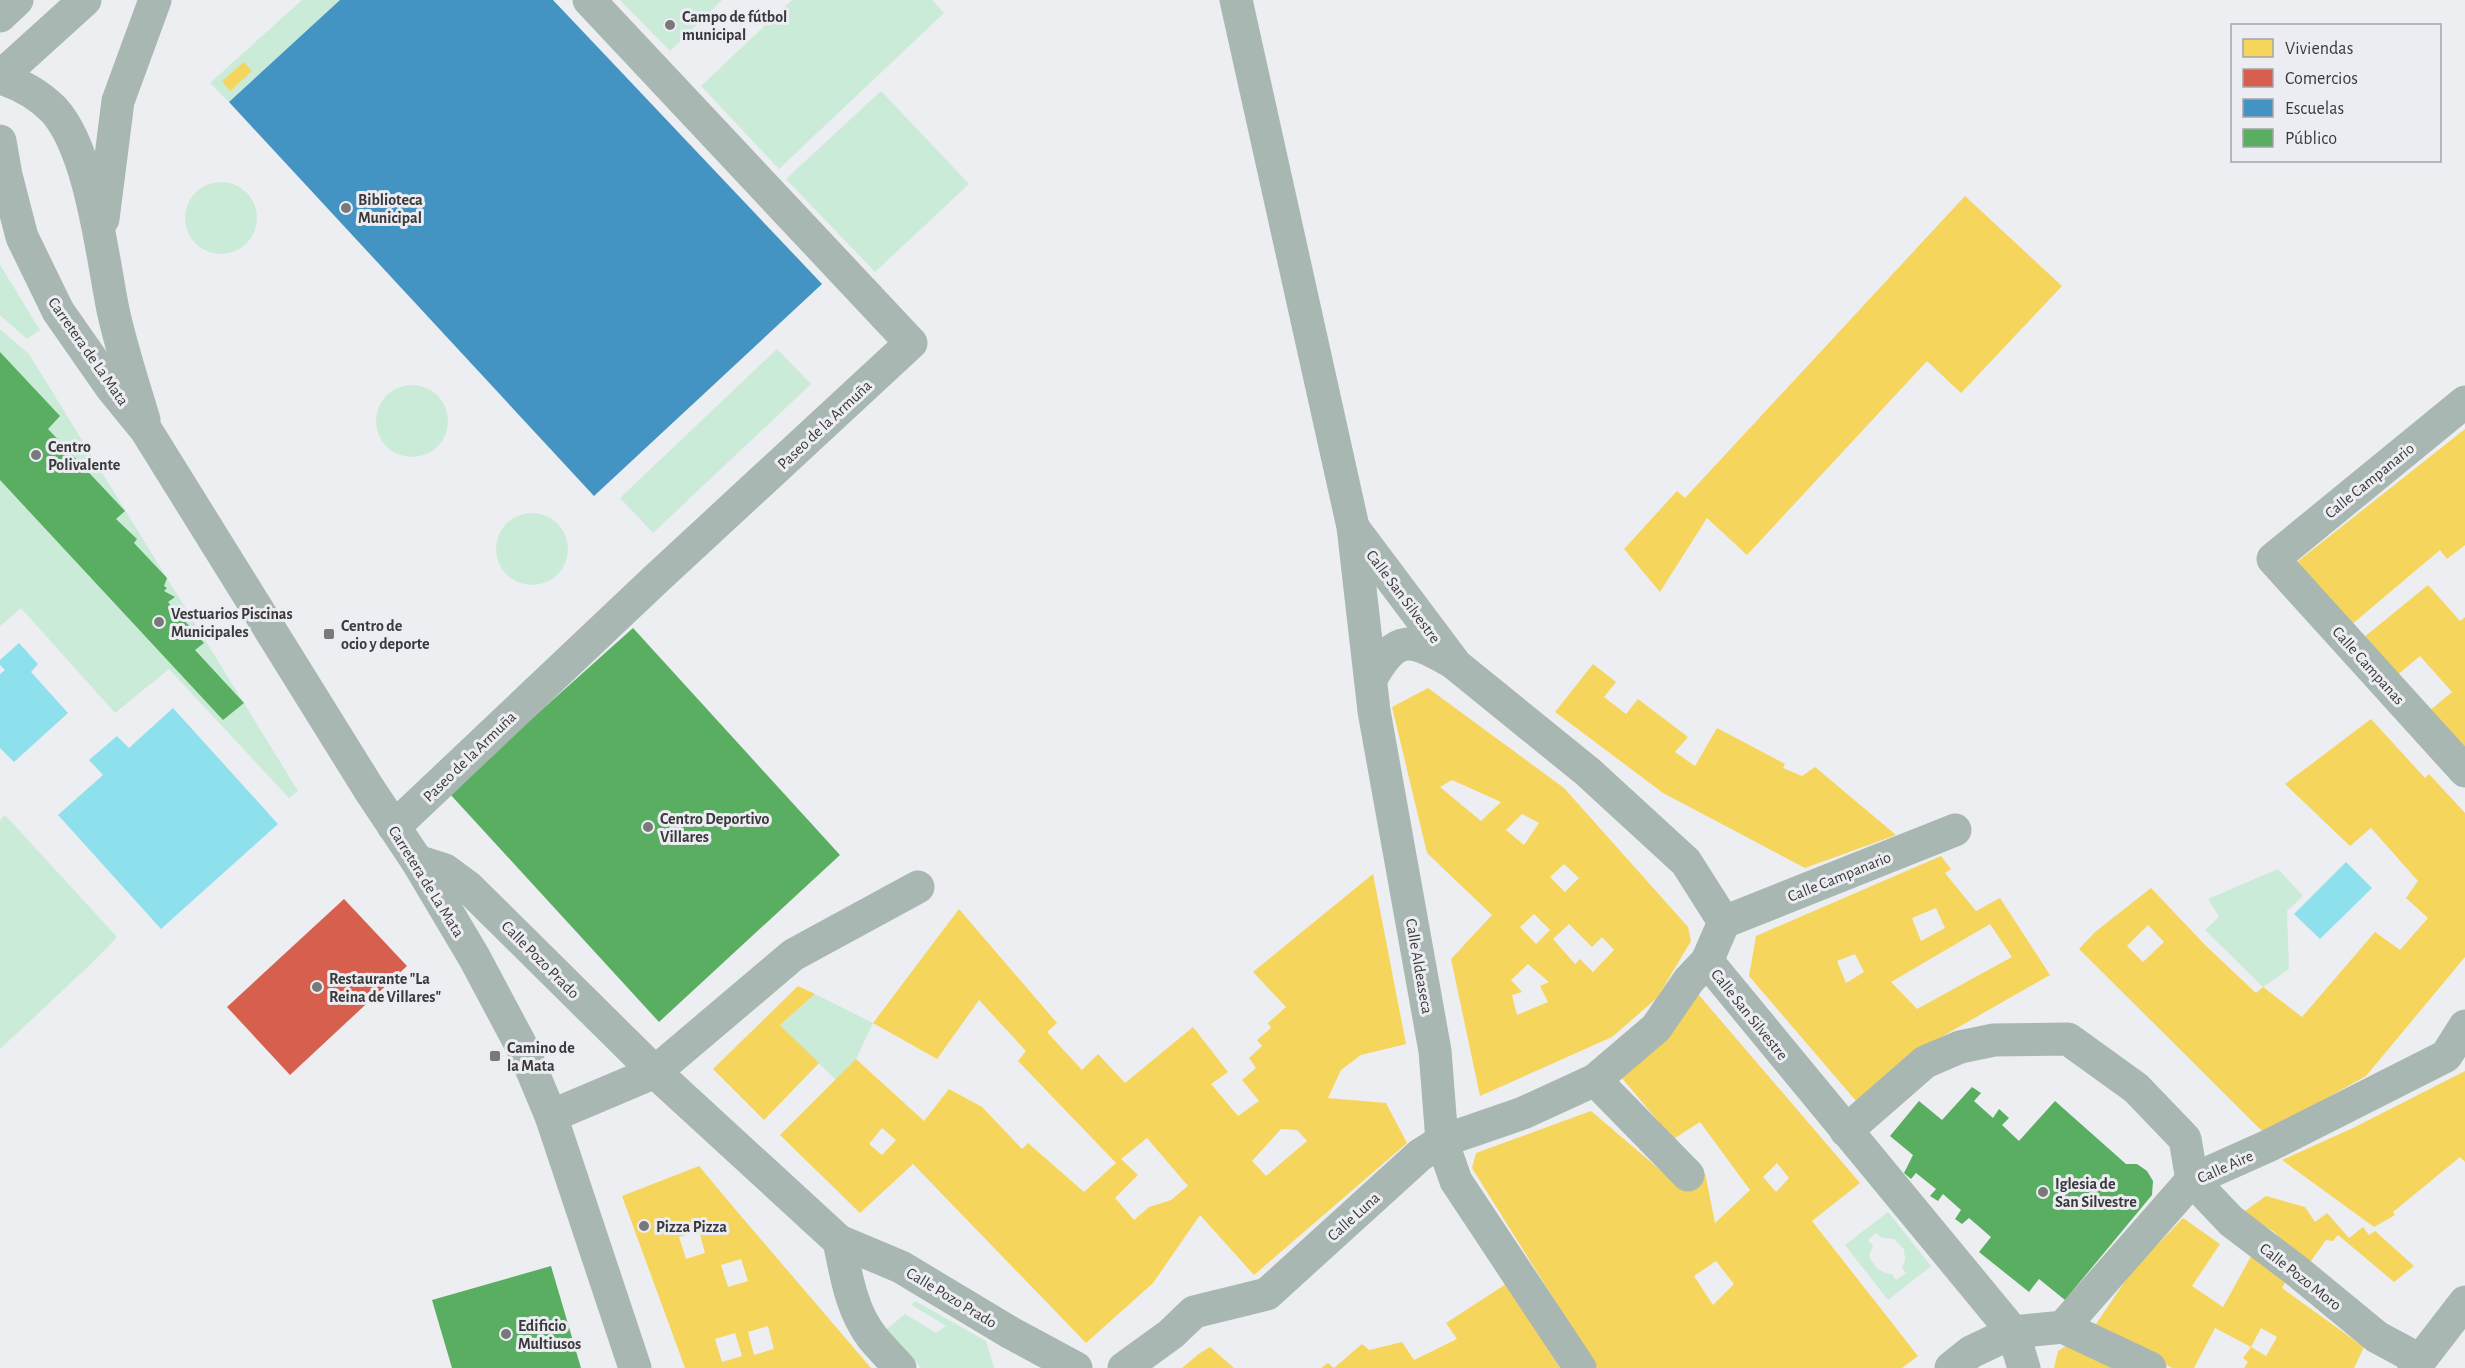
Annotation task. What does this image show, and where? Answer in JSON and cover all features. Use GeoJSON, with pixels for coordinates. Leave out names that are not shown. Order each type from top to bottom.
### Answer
{"type":"FeatureCollection","features":[{"type":"Feature","properties":{"kind":"street"},"geometry":{"type":"LineString","coordinates":[[0,16],[17,0]]}},
{"type":"Feature","properties":{"kind":"street"},"geometry":{"type":"LineString","coordinates":[[0,77],[28,21],[52,0]]}},
{"type":"Feature","properties":{"kind":"street"},"geometry":{"type":"LineString","coordinates":[[0,77],[85,0]]}},
{"type":"Feature","properties":{"kind":"street","name":"Carretera de La Mata"},"geometry":{"type":"LineString","coordinates":[[101,236],[118,101],[155,0]]}},
{"type":"Feature","properties":{"kind":"street","name":"Paseo de la Armuña"},"geometry":{"type":"LineString","coordinates":[[394,827],[656,579],[911,343],[589,0]]}},
{"type":"Feature","properties":{"kind":"street","name":"Calle Aldeaseca"},"geometry":{"type":"LineString","coordinates":[[1236,0],[1353,527],[1374,711],[1435,1051],[1442,1141],[1456,1181],[1580,1368]]}},
{"type":"Feature","properties":{"kind":"street","name":"Carretera de La Mata"},"geometry":{"type":"LineString","coordinates":[[0,77],[20,84],[54,111],[77,148],[101,236],[114,312],[146,430]]}},
{"type":"Feature","properties":{"kind":"street","name":"Carretera de La Mata"},"geometry":{"type":"LineString","coordinates":[[0,141],[11,227],[58,311],[111,387],[146,430],[417,861],[474,957],[523,1049],[551,1116],[635,1368]]}},
{"type":"Feature","properties":{"kind":"street","name":"Calle Campanario"},"geometry":{"type":"LineString","coordinates":[[2274,559],[2465,402]]}},
{"type":"Feature","properties":{"kind":"street","name":"Calle San Silvestre"},"geometry":{"type":"LineString","coordinates":[[1353,527],[1456,665]]}},
{"type":"Feature","properties":{"kind":"street","name":"Calle Campanas"},"geometry":{"type":"LineString","coordinates":[[2274,559],[2465,771]]}},
{"type":"Feature","properties":{"kind":"street","name":"Calle San Silvestre"},"geometry":{"type":"LineString","coordinates":[[1371,679],[1382,660],[1397,646],[1419,644],[1456,665],[1588,772],[1686,862],[1724,922],[1707,961],[2013,1332]]}},
{"type":"Feature","properties":{"kind":"street","name":"Calle Campanario"},"geometry":{"type":"LineString","coordinates":[[1724,922],[1955,830]]}},
{"type":"Feature","properties":{"kind":"street","name":"Calle Pozo Prado"},"geometry":{"type":"LineString","coordinates":[[417,861],[445,870],[468,887],[656,1072],[839,1241],[901,1267],[1063,1365]]}},
{"type":"Feature","properties":{"kind":"street"},"geometry":{"type":"LineString","coordinates":[[551,1116],[656,1072],[793,955],[918,887]]}},
{"type":"Feature","properties":{"kind":"street","name":"Calle Luna"},"geometry":{"type":"LineString","coordinates":[[1124,1368],[1171,1334],[1194,1312],[1267,1294],[1420,1155],[1442,1141],[1523,1113],[1595,1080],[1656,1028],[1689,980],[1707,961]]}},
{"type":"Feature","properties":{"kind":"street","name":"Calle Aire"},"geometry":{"type":"LineString","coordinates":[[2063,1327],[2192,1180],[2268,1146],[2455,1051],[2465,1026]]}},
{"type":"Feature","properties":{"kind":"street"},"geometry":{"type":"LineString","coordinates":[[1846,1131],[1925,1062],[1960,1047],[1994,1040],[2068,1038],[2136,1088],[2185,1138],[2192,1180]]}},
{"type":"Feature","properties":{"kind":"street"},"geometry":{"type":"LineString","coordinates":[[1595,1080],[1689,1175]]}},
{"type":"Feature","properties":{"kind":"street","name":"Calle Pozo Moro"},"geometry":{"type":"LineString","coordinates":[[2192,1180],[2231,1221],[2377,1337],[2417,1364]]}},
{"type":"Feature","properties":{"kind":"street"},"geometry":{"type":"LineString","coordinates":[[839,1241],[850,1294],[860,1317],[871,1336],[900,1368]]}},
{"type":"Feature","properties":{"kind":"street"},"geometry":{"type":"LineString","coordinates":[[2417,1364],[2465,1302]]}},
{"type":"Feature","properties":{"kind":"street"},"geometry":{"type":"LineString","coordinates":[[1952,1368],[1971,1352],[2013,1332],[2063,1327],[2151,1368]]}},
{"type":"Feature","properties":{"kind":"street"},"geometry":{"type":"LineString","coordinates":[[2013,1332],[2024,1368]]}},
{"type":"Feature","properties":{"kind":"green space"},"geometry":{"type":"Polygon","coordinates":[[[302,0],[340,0],[229,102],[210,83],[302,0]]]}},
{"type":"Feature","properties":{"kind":"green space","name":"Campo de fútbol municipal"},"geometry":{"type":"Polygon","coordinates":[[[620,0],[722,0],[670,51],[620,0]]]}},
{"type":"Feature","properties":{"kind":"green space"},"geometry":{"type":"Polygon","coordinates":[[[792,0],[932,0],[944,13],[779,169],[701,86],[792,0]]]}},
{"type":"Feature","properties":{"kind":"green space"},"geometry":{"type":"Polygon","coordinates":[[[881,91],[969,184],[875,272],[786,179],[881,91]]]}},
{"type":"Feature","properties":{"kind":"green space"},"geometry":{"type":"Polygon","coordinates":[[[221,182],[241,188],[251,198],[257,218],[251,238],[241,248],[221,254],[201,248],[191,238],[185,218],[191,198],[201,188],[221,182]]]}},
{"type":"Feature","properties":{"kind":"green space"},"geometry":{"type":"Polygon","coordinates":[[[0,265],[40,330],[27,339],[0,315],[0,265]]]}},
{"type":"Feature","properties":{"kind":"green space"},"geometry":{"type":"Polygon","coordinates":[[[0,329],[29,354],[298,791],[289,798],[169,669],[115,713],[21,608],[0,626],[0,329]]]}},
{"type":"Feature","properties":{"kind":"green space"},"geometry":{"type":"Polygon","coordinates":[[[777,349],[811,384],[653,533],[620,498],[777,349]]]}},
{"type":"Feature","properties":{"kind":"green space"},"geometry":{"type":"Polygon","coordinates":[[[412,385],[432,391],[442,401],[448,421],[442,441],[432,451],[412,457],[392,451],[382,441],[376,421],[382,401],[392,391],[412,385]]]}},
{"type":"Feature","properties":{"kind":"green space"},"geometry":{"type":"Polygon","coordinates":[[[532,513],[552,519],[562,529],[568,549],[562,569],[552,579],[532,585],[512,579],[502,569],[496,549],[502,529],[512,519],[532,513]]]}},
{"type":"Feature","properties":{"kind":"green space"},"geometry":{"type":"Polygon","coordinates":[[[5,815],[117,937],[0,1049],[0,820],[5,815]]]}},
{"type":"Feature","properties":{"kind":"green space"},"geometry":{"type":"Polygon","coordinates":[[[2278,869],[2303,896],[2287,911],[2289,969],[2263,987],[2205,930],[2219,917],[2208,899],[2278,869]]]}},
{"type":"Feature","properties":{"kind":"green space"},"geometry":{"type":"Polygon","coordinates":[[[815,994],[873,1023],[856,1059],[836,1080],[780,1025],[815,994]]]}},
{"type":"Feature","properties":{"kind":"green space"},"geometry":{"type":"Polygon","coordinates":[[[1888,1212],[1931,1266],[1888,1300],[1845,1245],[1888,1212]],[[1876,1233],[1868,1240],[1873,1246],[1869,1256],[1878,1269],[1892,1274],[1896,1280],[1906,1273],[1902,1268],[1905,1260],[1904,1249],[1894,1239],[1882,1238],[1876,1233]]]}},
{"type":"Feature","properties":{"kind":"green space"},"geometry":{"type":"Polygon","coordinates":[[[915,1301],[986,1341],[994,1368],[921,1368],[887,1329],[905,1314],[936,1333],[946,1326],[912,1305],[915,1301]]]}},
{"type":"Feature","properties":{"kind":"water"},"geometry":{"type":"Polygon","coordinates":[[[19,643],[38,664],[31,672],[68,713],[14,762],[0,748],[0,674],[5,670],[0,665],[0,660],[19,643]]]}},
{"type":"Feature","properties":{"kind":"water"},"geometry":{"type":"Polygon","coordinates":[[[173,708],[278,824],[161,929],[58,815],[103,775],[89,760],[117,736],[129,748],[173,708]]]}},
{"type":"Feature","properties":{"kind":"water"},"geometry":{"type":"Polygon","coordinates":[[[2346,862],[2372,888],[2320,939],[2294,914],[2346,862]]]}},
{"type":"Feature","properties":{"kind":"building: Viviendas"},"geometry":{"type":"Polygon","coordinates":[[[244,62],[252,71],[230,91],[222,81],[244,62]]]}},
{"type":"Feature","properties":{"kind":"building: Viviendas"},"geometry":{"type":"Polygon","coordinates":[[[1965,196],[2062,286],[1961,393],[1927,361],[1747,555],[1707,518],[1660,592],[1624,549],[1677,491],[1685,498],[1965,196]]]}},
{"type":"Feature","properties":{"kind":"building: Viviendas"},"geometry":{"type":"Polygon","coordinates":[[[2465,429],[2465,545],[2447,559],[2440,550],[2351,625],[2297,562],[2465,429]]]}},
{"type":"Feature","properties":{"kind":"building: Viviendas"},"geometry":{"type":"Polygon","coordinates":[[[2428,585],[2460,621],[2465,617],[2465,750],[2428,712],[2452,692],[2420,656],[2396,676],[2363,638],[2428,585]]]}},
{"type":"Feature","properties":{"kind":"building: Viviendas"},"geometry":{"type":"Polygon","coordinates":[[[1593,664],[1616,682],[1604,697],[1626,714],[1638,699],[1688,737],[1675,752],[1695,766],[1717,728],[1785,764],[1783,768],[1802,776],[1815,767],[1896,835],[1805,868],[1663,793],[1555,712],[1593,664]]]}},
{"type":"Feature","properties":{"kind":"building: Viviendas"},"geometry":{"type":"Polygon","coordinates":[[[1428,688],[1564,788],[1688,927],[1691,941],[1657,998],[1612,1037],[1480,1096],[1451,959],[1492,915],[1427,853],[1392,707],[1428,688]],[[1452,780],[1440,787],[1481,821],[1501,802],[1452,780]],[[1522,814],[1506,830],[1524,845],[1539,823],[1522,814]],[[1564,864],[1550,877],[1565,892],[1579,878],[1564,864]],[[1534,914],[1520,927],[1536,944],[1550,930],[1534,914]],[[1569,924],[1553,939],[1575,964],[1580,959],[1593,972],[1614,950],[1602,937],[1592,947],[1569,924]],[[1528,964],[1511,980],[1522,992],[1512,995],[1517,1015],[1548,1002],[1540,986],[1549,982],[1528,964]]]}},
{"type":"Feature","properties":{"kind":"building: Viviendas"},"geometry":{"type":"Polygon","coordinates":[[[2371,719],[2425,778],[2429,774],[2465,813],[2465,957],[2366,1076],[2264,1133],[2079,949],[2095,932],[2151,888],[2206,946],[2256,993],[2263,987],[2302,1017],[2375,932],[2400,950],[2428,918],[2406,898],[2418,881],[2371,828],[2350,846],[2285,784],[2371,719]],[[2148,925],[2127,946],[2143,962],[2164,942],[2148,925]]]}},
{"type":"Feature","properties":{"kind":"building: Viviendas"},"geometry":{"type":"Polygon","coordinates":[[[1941,856],[1951,869],[1945,873],[1976,911],[2000,898],[2050,975],[1936,1040],[1856,1101],[1749,976],[1756,936],[1941,856]],[[1936,908],[1912,918],[1921,941],[1945,928],[1936,908]],[[1990,924],[1891,982],[1917,1009],[2012,957],[1990,924]],[[1855,954],[1837,961],[1846,983],[1864,972],[1855,954]]]}},
{"type":"Feature","properties":{"kind":"building: Viviendas"},"geometry":{"type":"Polygon","coordinates":[[[1373,874],[1406,1044],[1361,1055],[1341,1070],[1328,1098],[1386,1103],[1407,1143],[1254,1275],[1200,1215],[1153,1283],[1086,1343],[913,1164],[860,1213],[780,1135],[856,1059],[924,1121],[949,1089],[982,1107],[1022,1149],[1028,1143],[1084,1192],[1116,1163],[1018,1061],[1026,1051],[979,1000],[937,1059],[873,1023],[959,909],[1057,1023],[1047,1032],[1082,1070],[1098,1054],[1125,1083],[1193,1027],[1228,1072],[1211,1084],[1238,1116],[1259,1101],[1242,1080],[1256,1068],[1249,1058],[1262,1046],[1257,1040],[1271,1028],[1268,1023],[1286,1007],[1253,972],[1373,874]],[[882,1128],[869,1144],[882,1155],[896,1140],[882,1128]],[[1281,1129],[1252,1161],[1266,1176],[1307,1141],[1297,1130],[1281,1129]],[[1147,1138],[1121,1159],[1138,1175],[1115,1198],[1134,1220],[1149,1207],[1171,1200],[1188,1186],[1147,1138]]]}},
{"type":"Feature","properties":{"kind":"building: Viviendas"},"geometry":{"type":"Polygon","coordinates":[[[798,986],[815,994],[780,1025],[819,1063],[764,1120],[713,1069],[798,986]]]}},
{"type":"Feature","properties":{"kind":"building: Viviendas"},"geometry":{"type":"Polygon","coordinates":[[[1698,994],[1860,1183],[1812,1221],[1918,1356],[1902,1368],[1597,1368],[1472,1168],[1476,1153],[1591,1111],[1659,1169],[1686,1185],[1705,1173],[1715,1223],[1750,1190],[1700,1122],[1667,1143],[1659,1122],[1621,1077],[1698,994]],[[1777,1163],[1763,1177],[1776,1192],[1789,1178],[1777,1163]],[[1716,1261],[1694,1276],[1713,1305],[1734,1284],[1716,1261]]]}},
{"type":"Feature","properties":{"kind":"building: Viviendas"},"geometry":{"type":"Polygon","coordinates":[[[2465,1071],[2465,1162],[2460,1157],[2393,1212],[2395,1215],[2374,1227],[2282,1160],[2355,1127],[2465,1071]]]}},
{"type":"Feature","properties":{"kind":"building: Viviendas"},"geometry":{"type":"Polygon","coordinates":[[[699,1166],[871,1368],[685,1368],[622,1196],[699,1166]],[[699,1231],[679,1237],[686,1259],[705,1253],[699,1231]],[[741,1259],[721,1265],[728,1287],[748,1281],[741,1259]],[[768,1326],[748,1332],[754,1355],[774,1349],[768,1326]],[[735,1333],[715,1339],[722,1362],[742,1356],[735,1333]]]}},
{"type":"Feature","properties":{"kind":"building: Viviendas"},"geometry":{"type":"Polygon","coordinates":[[[2266,1196],[2305,1207],[2315,1222],[2327,1213],[2349,1238],[2363,1227],[2369,1235],[2375,1231],[2414,1266],[2394,1282],[2338,1235],[2333,1241],[2326,1240],[2308,1265],[2273,1231],[2242,1213],[2266,1196]]]}},
{"type":"Feature","properties":{"kind":"building: Viviendas"},"geometry":{"type":"Polygon","coordinates":[[[2183,1218],[2220,1244],[2192,1286],[2223,1307],[2254,1251],[2289,1276],[2282,1288],[2364,1347],[2354,1368],[2244,1368],[2248,1362],[2243,1358],[2251,1347],[2215,1328],[2194,1368],[2172,1368],[2094,1327],[2132,1271],[2183,1218]],[[2261,1328],[2251,1347],[2266,1356],[2277,1337],[2261,1328]]]}},
{"type":"Feature","properties":{"kind":"building: Viviendas"},"geometry":{"type":"Polygon","coordinates":[[[1506,1284],[1560,1368],[1334,1368],[1362,1344],[1369,1350],[1402,1342],[1414,1360],[1457,1339],[1446,1323],[1506,1284]]]}},
{"type":"Feature","properties":{"kind":"building: Viviendas"},"geometry":{"type":"Polygon","coordinates":[[[2066,1346],[2134,1368],[2054,1368],[2058,1351],[2066,1346]]]}},
{"type":"Feature","properties":{"kind":"building: Viviendas"},"geometry":{"type":"Polygon","coordinates":[[[1210,1347],[1234,1368],[1182,1368],[1200,1353],[1210,1347]]]}},
{"type":"Feature","properties":{"kind":"building: Viviendas"},"geometry":{"type":"Polygon","coordinates":[[[1328,1363],[1334,1368],[1321,1368],[1328,1363]]]}},
{"type":"Feature","properties":{"kind":"building: Comercios","name":"Restaurante \"La Reina de Villares\""},"geometry":{"type":"Polygon","coordinates":[[[344,899],[407,966],[290,1075],[227,1007],[344,899]]]}},
{"type":"Feature","properties":{"kind":"building: Escuelas"},"geometry":{"type":"Polygon","coordinates":[[[340,0],[553,0],[822,284],[594,496],[229,102],[340,0]]]}},
{"type":"Feature","properties":{"kind":"building: Público","name":"Centro Polivalente"},"geometry":{"type":"Polygon","coordinates":[[[0,352],[60,416],[48,429],[125,511],[116,519],[137,539],[134,543],[167,578],[164,586],[167,588],[164,591],[175,597],[168,602],[204,643],[195,650],[244,703],[223,720],[0,480],[0,352]]]}},
{"type":"Feature","properties":{"kind":"building: Público","name":"Centro Deportivo Villares"},"geometry":{"type":"Polygon","coordinates":[[[633,628],[840,855],[659,1022],[449,793],[633,628]]]}},
{"type":"Feature","properties":{"kind":"building: Público","name":"Iglesia de San Silvestre"},"geometry":{"type":"Polygon","coordinates":[[[1972,1087],[1981,1093],[1974,1101],[1993,1118],[1999,1109],[2009,1118],[2002,1125],[2019,1141],[2055,1101],[2126,1164],[2137,1164],[2147,1171],[2153,1181],[2152,1195],[2065,1300],[2039,1279],[2029,1292],[1979,1252],[1991,1237],[1969,1218],[1962,1224],[1955,1219],[1961,1210],[1943,1194],[1938,1201],[1930,1196],[1936,1189],[1916,1173],[1911,1179],[1904,1173],[1913,1155],[1890,1136],[1919,1101],[1942,1120],[1972,1087]]]}},
{"type":"Feature","properties":{"kind":"building: Público","name":"Edificio Multiusos"},"geometry":{"type":"Polygon","coordinates":[[[551,1266],[581,1368],[452,1368],[432,1300],[551,1266]]]}},
{"type":"Feature","properties":{"kind":"place","name":"Campo de fútbol municipal"},"geometry":{"type":"Point","coordinates":[670,25]}},
{"type":"Feature","properties":{"kind":"place","name":"Biblioteca Municipal"},"geometry":{"type":"Point","coordinates":[346,208]}},
{"type":"Feature","properties":{"kind":"place","name":"Centro Polivalente"},"geometry":{"type":"Point","coordinates":[36,455]}},
{"type":"Feature","properties":{"kind":"place","name":"Vestuarios Piscinas Municipales"},"geometry":{"type":"Point","coordinates":[159,622]}},
{"type":"Feature","properties":{"kind":"place","name":"Centro de ocio y deporte"},"geometry":{"type":"Point","coordinates":[329,634]}},
{"type":"Feature","properties":{"kind":"place","name":"Centro Deportivo Villares"},"geometry":{"type":"Point","coordinates":[648,827]}},
{"type":"Feature","properties":{"kind":"place","name":"Restaurante \"La Reina de Villares\""},"geometry":{"type":"Point","coordinates":[317,987]}},
{"type":"Feature","properties":{"kind":"place","name":"Camino de la Mata"},"geometry":{"type":"Point","coordinates":[495,1056]}},
{"type":"Feature","properties":{"kind":"place","name":"Iglesia de San Silvestre"},"geometry":{"type":"Point","coordinates":[2043,1192]}},
{"type":"Feature","properties":{"kind":"place","name":"Pizza Pizza"},"geometry":{"type":"Point","coordinates":[644,1226]}},
{"type":"Feature","properties":{"kind":"place","name":"Edificio Multiusos"},"geometry":{"type":"Point","coordinates":[506,1334]}}]}
